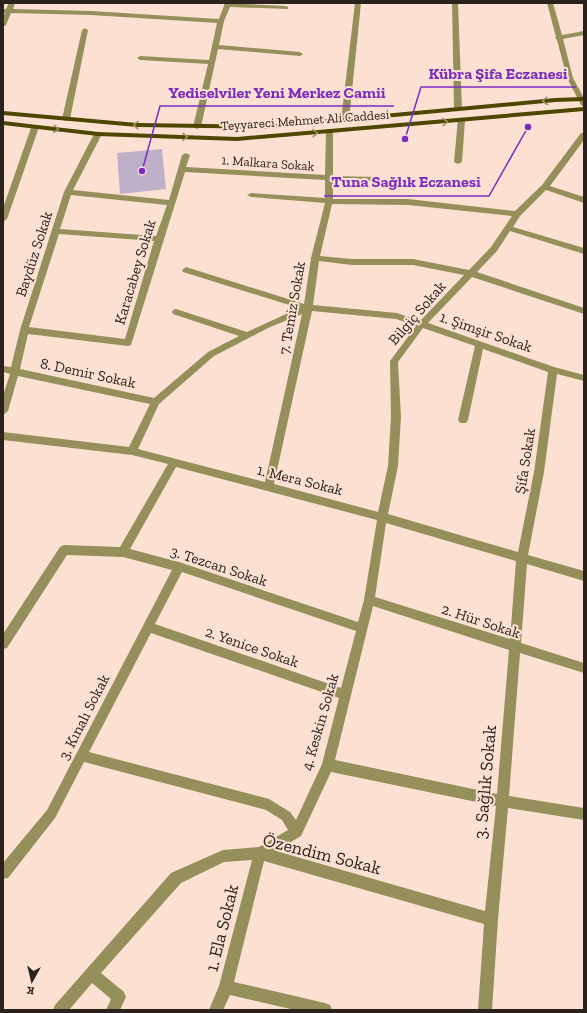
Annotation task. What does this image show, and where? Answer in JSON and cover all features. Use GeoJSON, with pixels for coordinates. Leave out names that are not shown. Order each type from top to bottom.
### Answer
{"type":"FeatureCollection","features":[{"type":"Feature","properties":{"kind":"main road","name":"Teyyareci Mehmet Ali Caddesi"},"geometry":{"type":"LineString","coordinates":[[3,113],[66,120],[137,125],[265,127],[458,109],[583,101]]}},
{"type":"Feature","properties":{"kind":"main road","name":"Teyyareci Mehmet Ali Caddesi"},"geometry":{"type":"LineString","coordinates":[[3,123],[98,134],[237,139],[584,109]]}},
{"type":"Feature","properties":{"kind":"street"},"geometry":{"type":"LineString","coordinates":[[3,25],[6,11],[12,3]]}},
{"type":"Feature","properties":{"kind":"street"},"geometry":{"type":"LineString","coordinates":[[345,120],[358,3]]}},
{"type":"Feature","properties":{"kind":"street"},"geometry":{"type":"LineString","coordinates":[[455,3],[458,109]]}},
{"type":"Feature","properties":{"kind":"street"},"geometry":{"type":"LineString","coordinates":[[550,3],[558,38],[575,89],[583,101]]}},
{"type":"Feature","properties":{"kind":"street"},"geometry":{"type":"LineString","coordinates":[[197,127],[221,21],[228,4],[286,8]]}},
{"type":"Feature","properties":{"kind":"street"},"geometry":{"type":"LineString","coordinates":[[6,11],[91,13],[221,21]]}},
{"type":"Feature","properties":{"kind":"street"},"geometry":{"type":"LineString","coordinates":[[66,120],[85,30]]}},
{"type":"Feature","properties":{"kind":"street"},"geometry":{"type":"LineString","coordinates":[[558,38],[584,33]]}},
{"type":"Feature","properties":{"kind":"street"},"geometry":{"type":"LineString","coordinates":[[215,47],[300,54]]}},
{"type":"Feature","properties":{"kind":"street"},"geometry":{"type":"LineString","coordinates":[[140,58],[212,62]]}},
{"type":"Feature","properties":{"kind":"street"},"geometry":{"type":"LineString","coordinates":[[575,89],[584,86]]}},
{"type":"Feature","properties":{"kind":"street"},"geometry":{"type":"LineString","coordinates":[[458,162],[461,120]]}},
{"type":"Feature","properties":{"kind":"street"},"geometry":{"type":"LineString","coordinates":[[3,219],[35,127]]}},
{"type":"Feature","properties":{"kind":"street","name":"7. Temiz Sokak"},"geometry":{"type":"LineString","coordinates":[[269,487],[308,308],[315,258],[330,201],[329,132]]}},
{"type":"Feature","properties":{"kind":"street","name":"Baydüz Sokak"},"geometry":{"type":"LineString","coordinates":[[3,411],[15,371],[24,330],[68,192],[98,134]]}},
{"type":"Feature","properties":{"kind":"street","name":"Bilgiç Sokak"},"geometry":{"type":"LineString","coordinates":[[369,600],[382,516],[393,466],[396,417],[394,361],[421,325],[494,249],[518,214],[545,187],[584,135]]}},
{"type":"Feature","properties":{"kind":"street","name":"Karacabey Sokak"},"geometry":{"type":"LineString","coordinates":[[24,330],[128,343],[186,155]]}},
{"type":"Feature","properties":{"kind":"street","name":"1. Malkara Sokak"},"geometry":{"type":"LineString","coordinates":[[182,169],[329,178],[377,179]]}},
{"type":"Feature","properties":{"kind":"street"},"geometry":{"type":"LineString","coordinates":[[545,187],[584,200]]}},
{"type":"Feature","properties":{"kind":"street"},"geometry":{"type":"LineString","coordinates":[[68,192],[172,203]]}},
{"type":"Feature","properties":{"kind":"street"},"geometry":{"type":"LineString","coordinates":[[251,195],[330,201],[408,202],[518,214]]}},
{"type":"Feature","properties":{"kind":"street"},"geometry":{"type":"LineString","coordinates":[[508,228],[584,251]]}},
{"type":"Feature","properties":{"kind":"street"},"geometry":{"type":"LineString","coordinates":[[55,231],[159,239]]}},
{"type":"Feature","properties":{"kind":"street"},"geometry":{"type":"LineString","coordinates":[[315,258],[352,262],[413,262],[471,273],[584,311]]}},
{"type":"Feature","properties":{"kind":"street","name":"1. Şimşir Sokak"},"geometry":{"type":"LineString","coordinates":[[186,270],[308,308],[397,316],[553,370],[584,378]]}},
{"type":"Feature","properties":{"kind":"street"},"geometry":{"type":"LineString","coordinates":[[132,452],[156,402],[211,354],[247,335],[308,308]]}},
{"type":"Feature","properties":{"kind":"street"},"geometry":{"type":"LineString","coordinates":[[176,312],[247,335]]}},
{"type":"Feature","properties":{"kind":"street"},"geometry":{"type":"LineString","coordinates":[[463,420],[480,345]]}},
{"type":"Feature","properties":{"kind":"street","name":"8. Demir Sokak"},"geometry":{"type":"LineString","coordinates":[[3,369],[156,402]]}},
{"type":"Feature","properties":{"kind":"street","name":"Şifa Sokak"},"geometry":{"type":"LineString","coordinates":[[522,557],[539,472],[553,370]]}},
{"type":"Feature","properties":{"kind":"street","name":"1. Mera Sokak"},"geometry":{"type":"LineString","coordinates":[[3,436],[132,452],[174,462],[382,516],[584,576]]}},
{"type":"Feature","properties":{"kind":"street"},"geometry":{"type":"LineString","coordinates":[[123,552],[174,462]]}},
{"type":"Feature","properties":{"kind":"street","name":"3. Tezcan Sokak"},"geometry":{"type":"LineString","coordinates":[[3,644],[64,550],[123,552],[179,567],[362,628]]}},
{"type":"Feature","properties":{"kind":"street","name":"3. Sağlık Sokak"},"geometry":{"type":"LineString","coordinates":[[485,1010],[491,919],[503,801],[522,557]]}},
{"type":"Feature","properties":{"kind":"street","name":"3. Kınalı Sokak"},"geometry":{"type":"LineString","coordinates":[[3,873],[51,814],[179,567]]}},
{"type":"Feature","properties":{"kind":"street","name":"4. Keskin Sokak"},"geometry":{"type":"LineString","coordinates":[[297,832],[328,765],[369,600]]}},
{"type":"Feature","properties":{"kind":"street","name":"2. Hür Sokak"},"geometry":{"type":"LineString","coordinates":[[369,600],[584,668]]}},
{"type":"Feature","properties":{"kind":"street","name":"2. Yenice Sokak"},"geometry":{"type":"LineString","coordinates":[[148,627],[345,695]]}},
{"type":"Feature","properties":{"kind":"street"},"geometry":{"type":"LineString","coordinates":[[82,756],[269,805],[286,816],[297,832],[260,853]]}},
{"type":"Feature","properties":{"kind":"street"},"geometry":{"type":"LineString","coordinates":[[328,765],[503,801],[584,814]]}},
{"type":"Feature","properties":{"kind":"street","name":"Özendim Sokak"},"geometry":{"type":"LineString","coordinates":[[60,1010],[176,878],[223,856],[260,853],[491,919]]}},
{"type":"Feature","properties":{"kind":"street","name":"1. Ela Sokak"},"geometry":{"type":"LineString","coordinates":[[216,1010],[226,986],[260,853]]}},
{"type":"Feature","properties":{"kind":"street"},"geometry":{"type":"LineString","coordinates":[[92,974],[119,997],[113,1010]]}},
{"type":"Feature","properties":{"kind":"street"},"geometry":{"type":"LineString","coordinates":[[226,986],[325,1010]]}},
{"type":"Feature","properties":{"kind":"building"},"geometry":{"type":"Polygon","coordinates":[[[162,149],[166,189],[120,194],[117,153],[162,149]]]}},
{"type":"Feature","properties":{"kind":"place","name":"Tuna Sağlık Eczanesi"},"geometry":{"type":"Point","coordinates":[528,127]}},
{"type":"Feature","properties":{"kind":"place","name":"Kübra Şifa Eczanesi"},"geometry":{"type":"Point","coordinates":[405,139]}},
{"type":"Feature","properties":{"kind":"place","name":"Yediselviler Yeni Merkez Camii"},"geometry":{"type":"Point","coordinates":[142,171]}}]}
